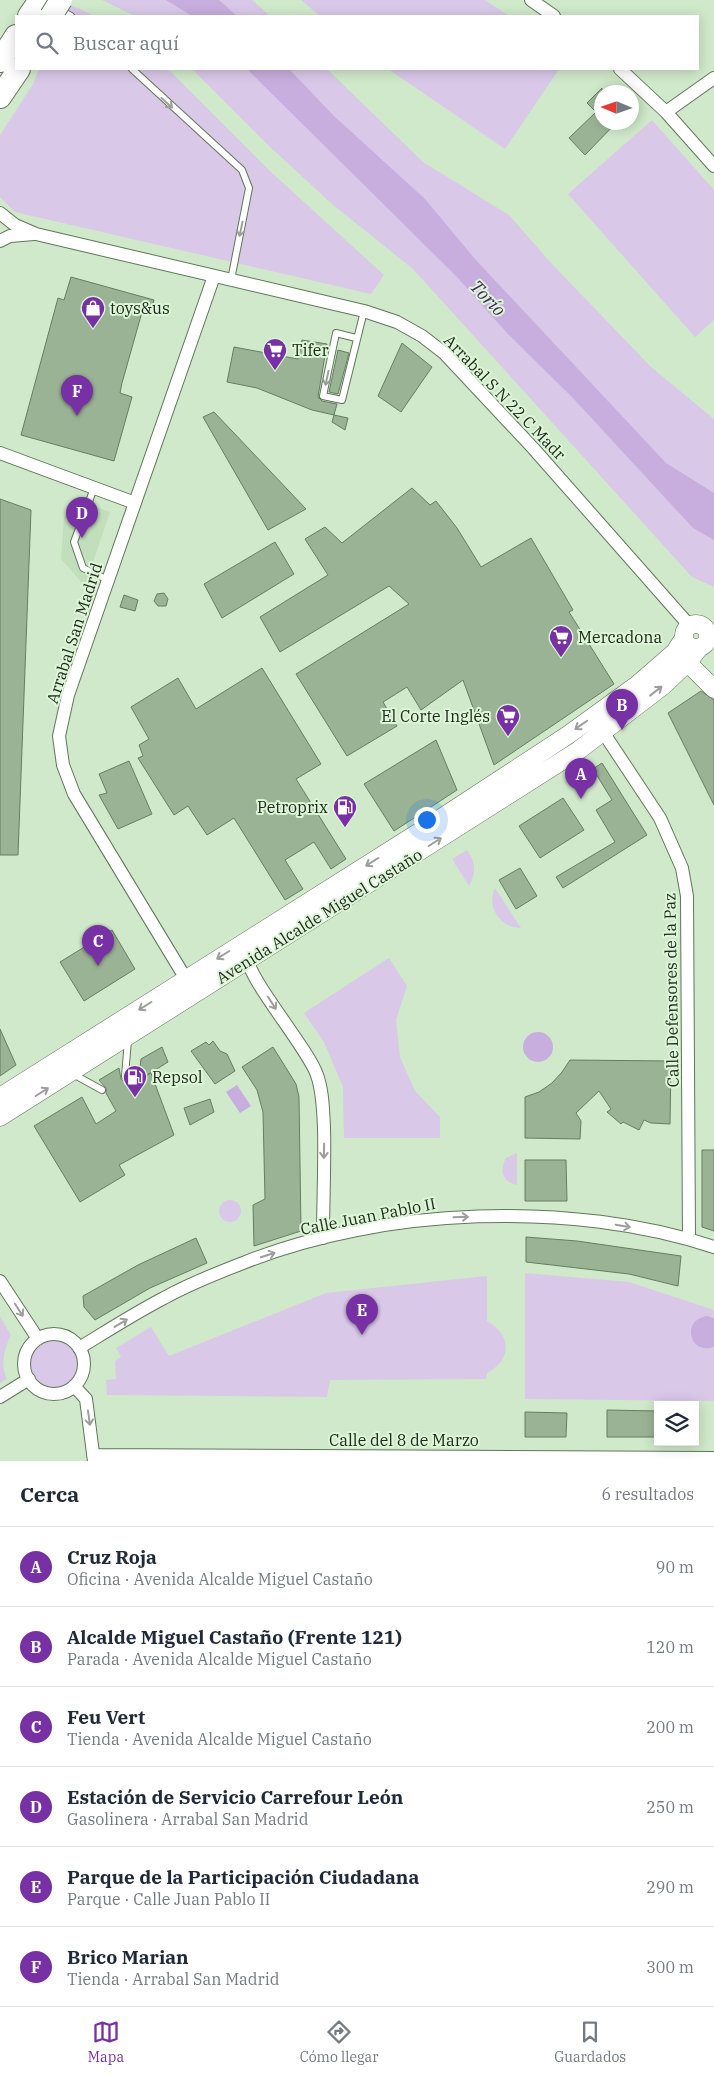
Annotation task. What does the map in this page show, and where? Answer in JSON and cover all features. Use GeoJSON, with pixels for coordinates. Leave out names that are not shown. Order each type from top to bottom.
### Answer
{"type":"FeatureCollection","features":[{"type":"Feature","properties":{"kind":"highway"},"geometry":{"type":"LineString","coordinates":[[0,97],[11,68],[15,42]]}},
{"type":"Feature","properties":{"kind":"main road","name":"Avenida Alcalde Miguel Castaño"},"geometry":{"type":"LineString","coordinates":[[0,1117],[476,817],[603,732],[664,685],[714,614]]}},
{"type":"Feature","properties":{"kind":"main road","name":"Avenida Alcalde Miguel Castaño"},"geometry":{"type":"LineString","coordinates":[[0,1097],[435,822],[575,730],[637,685],[698,636]]}},
{"type":"Feature","properties":{"kind":"main road"},"geometry":{"type":"LineString","coordinates":[[698,636],[693,668],[714,689]]}},
{"type":"Feature","properties":{"kind":"street"},"geometry":{"type":"LineString","coordinates":[[531,0],[553,15]]}},
{"type":"Feature","properties":{"kind":"street"},"geometry":{"type":"LineString","coordinates":[[0,110],[11,68]]}},
{"type":"Feature","properties":{"kind":"street"},"geometry":{"type":"LineString","coordinates":[[621,70],[666,112],[714,166]]}},
{"type":"Feature","properties":{"kind":"street"},"geometry":{"type":"LineString","coordinates":[[666,112],[714,78]]}},
{"type":"Feature","properties":{"kind":"street","name":"Arrabal S N 22 C Madr"},"geometry":{"type":"LineString","coordinates":[[0,213],[15,225],[36,234],[364,311],[397,322],[422,336],[444,353],[539,455],[698,636]]}},
{"type":"Feature","properties":{"kind":"street","name":"Arrabal S N 22 C Madr"},"geometry":{"type":"LineString","coordinates":[[0,241],[22,234],[36,234]]}},
{"type":"Feature","properties":{"kind":"street","name":"Arrabal San Madrid"},"geometry":{"type":"LineString","coordinates":[[186,979],[74,794],[63,765],[59,736],[68,695],[214,276]]}},
{"type":"Feature","properties":{"kind":"street"},"geometry":{"type":"LineString","coordinates":[[0,453],[135,503]]}},
{"type":"Feature","properties":{"kind":"street","name":"Calle Defensores de la Paz"},"geometry":{"type":"LineString","coordinates":[[603,732],[660,818],[682,868],[687,896],[689,1239]]}},
{"type":"Feature","properties":{"kind":"street"},"geometry":{"type":"LineString","coordinates":[[261,932],[251,943],[246,961],[317,1074],[323,1098],[323,1238]]}},
{"type":"Feature","properties":{"kind":"street"},"geometry":{"type":"LineString","coordinates":[[176,1006],[183,995],[186,979],[206,981],[220,978]]}},
{"type":"Feature","properties":{"kind":"street","name":"Calle Juan Pablo II"},"geometry":{"type":"LineString","coordinates":[[79,1348],[164,1297],[245,1262],[323,1238],[434,1218],[482,1216],[576,1218],[623,1225],[689,1239],[714,1247]]}},
{"type":"Feature","properties":{"kind":"street"},"geometry":{"type":"LineString","coordinates":[[0,1281],[38,1339]]}},
{"type":"Feature","properties":{"kind":"street"},"geometry":{"type":"LineString","coordinates":[[52,1334],[60,1335],[74,1342],[79,1348],[82,1355],[83,1371],[74,1386],[67,1390],[50,1393],[42,1391],[29,1379],[26,1372],[25,1357],[32,1344],[38,1339],[52,1334]]}},
{"type":"Feature","properties":{"kind":"street"},"geometry":{"type":"LineString","coordinates":[[0,1397],[29,1379]]}},
{"type":"Feature","properties":{"kind":"street"},"geometry":{"type":"LineString","coordinates":[[74,1386],[86,1399],[94,1458]]}},
{"type":"Feature","properties":{"kind":"street","name":"Calle del 8 de Marzo"},"geometry":{"type":"LineString","coordinates":[[94,1458],[685,1460],[714,1458]]}},
{"type":"Feature","properties":{"kind":"lane"},"geometry":{"type":"LineString","coordinates":[[44,8],[68,15]]}},
{"type":"Feature","properties":{"kind":"lane"},"geometry":{"type":"LineString","coordinates":[[133,70],[242,170],[249,188],[230,280]]}},
{"type":"Feature","properties":{"kind":"lane"},"geometry":{"type":"LineString","coordinates":[[356,338],[336,333],[323,396],[342,400],[364,311]]}},
{"type":"Feature","properties":{"kind":"lane"},"geometry":{"type":"LineString","coordinates":[[94,488],[74,542],[84,568],[108,580]]}},
{"type":"Feature","properties":{"kind":"lane"},"geometry":{"type":"LineString","coordinates":[[125,1076],[129,1037]]}},
{"type":"Feature","properties":{"kind":"lane"},"geometry":{"type":"LineString","coordinates":[[72,1073],[102,1090]]}},
{"type":"Feature","properties":{"kind":"shaded area"},"geometry":{"type":"Polygon","coordinates":[[[102,0],[252,0],[269,15],[133,15],[102,0]]]}},
{"type":"Feature","properties":{"kind":"shaded area"},"geometry":{"type":"Polygon","coordinates":[[[301,0],[485,0],[508,15],[319,15],[301,0]]]}},
{"type":"Feature","properties":{"kind":"shaded area"},"geometry":{"type":"Polygon","coordinates":[[[71,5],[93,15],[65,15],[71,5]]]}},
{"type":"Feature","properties":{"kind":"shaded area"},"geometry":{"type":"Polygon","coordinates":[[[39,70],[169,70],[271,172],[384,275],[371,294],[15,212],[0,197],[0,135],[33,84],[39,70]]]}},
{"type":"Feature","properties":{"kind":"shaded area"},"geometry":{"type":"Polygon","coordinates":[[[193,70],[328,70],[423,162],[509,215],[551,263],[651,367],[714,419],[714,587],[692,577],[413,269],[332,204],[269,146],[193,70]]]}},
{"type":"Feature","properties":{"kind":"shaded area"},"geometry":{"type":"Polygon","coordinates":[[[389,70],[558,70],[505,149],[389,70]]]}},
{"type":"Feature","properties":{"kind":"shaded area"},"geometry":{"type":"Polygon","coordinates":[[[652,120],[714,190],[714,320],[695,337],[568,194],[652,120]]]}},
{"type":"Feature","properties":{"kind":"shaded area"},"geometry":{"type":"Polygon","coordinates":[[[73,499],[110,512],[85,586],[61,559],[64,517],[73,499]]]}},
{"type":"Feature","properties":{"kind":"shaded area"},"geometry":{"type":"Polygon","coordinates":[[[467,850],[474,868],[469,886],[452,859],[467,850]]]}},
{"type":"Feature","properties":{"kind":"shaded area"},"geometry":{"type":"Polygon","coordinates":[[[495,888],[521,928],[507,924],[497,915],[492,902],[495,888]]]}},
{"type":"Feature","properties":{"kind":"shaded area"},"geometry":{"type":"Polygon","coordinates":[[[389,958],[407,986],[396,1020],[400,1057],[415,1091],[440,1117],[440,1138],[344,1138],[343,1087],[324,1042],[304,1013],[389,958]]]}},
{"type":"Feature","properties":{"kind":"shaded area"},"geometry":{"type":"Polygon","coordinates":[[[517,1153],[517,1185],[512,1184],[506,1179],[503,1167],[506,1158],[517,1153]]]}},
{"type":"Feature","properties":{"kind":"shaded area"},"geometry":{"type":"Polygon","coordinates":[[[230,1200],[238,1203],[241,1211],[238,1219],[230,1222],[222,1219],[219,1211],[222,1203],[230,1200]]]}},
{"type":"Feature","properties":{"kind":"shaded area"},"geometry":{"type":"Polygon","coordinates":[[[525,1273],[629,1282],[714,1310],[709,1348],[714,1347],[714,1401],[525,1399],[525,1273]]]}},
{"type":"Feature","properties":{"kind":"shaded area"},"geometry":{"type":"Polygon","coordinates":[[[487,1276],[487,1321],[501,1333],[506,1347],[501,1361],[487,1373],[486,1379],[330,1380],[327,1397],[107,1395],[106,1380],[116,1379],[115,1361],[121,1357],[116,1348],[151,1327],[169,1356],[326,1293],[487,1276]]]}},
{"type":"Feature","properties":{"kind":"shaded area"},"geometry":{"type":"Polygon","coordinates":[[[0,1317],[11,1335],[4,1357],[7,1379],[0,1383],[0,1317]]]}},
{"type":"Feature","properties":{"kind":"shaded area"},"geometry":{"type":"Polygon","coordinates":[[[49,1340],[59,1340],[71,1347],[78,1359],[78,1369],[71,1381],[59,1388],[49,1388],[41,1384],[34,1377],[30,1369],[30,1359],[34,1351],[41,1344],[49,1340]]]}},
{"type":"Feature","properties":{"kind":"water"},"geometry":{"type":"Polygon","coordinates":[[[166,0],[219,0],[236,15],[190,15],[166,0]]]}},
{"type":"Feature","properties":{"kind":"water","name":"Torío"},"geometry":{"type":"Polygon","coordinates":[[[248,70],[290,70],[334,116],[425,199],[475,259],[666,463],[714,493],[714,540],[693,528],[572,397],[508,334],[456,276],[248,70]]]}},
{"type":"Feature","properties":{"kind":"water"},"geometry":{"type":"Polygon","coordinates":[[[538,1032],[549,1036],[553,1047],[549,1058],[538,1062],[527,1058],[523,1047],[527,1036],[538,1032]]]}},
{"type":"Feature","properties":{"kind":"water"},"geometry":{"type":"Polygon","coordinates":[[[237,1085],[251,1106],[240,1113],[226,1092],[237,1085]]]}},
{"type":"Feature","properties":{"kind":"water"},"geometry":{"type":"Polygon","coordinates":[[[707,1316],[714,1318],[714,1347],[705,1348],[694,1342],[691,1330],[699,1319],[707,1316]]]}},
{"type":"Feature","properties":{"kind":"building"},"geometry":{"type":"Polygon","coordinates":[[[594,96],[594,110],[587,103],[594,96]]]}},
{"type":"Feature","properties":{"kind":"building"},"geometry":{"type":"Polygon","coordinates":[[[594,114],[594,130],[609,130],[585,155],[569,138],[594,114]]]}},
{"type":"Feature","properties":{"kind":"building"},"geometry":{"type":"Polygon","coordinates":[[[71,277],[154,300],[150,315],[142,312],[122,383],[120,393],[132,397],[114,461],[21,435],[58,298],[64,300],[71,277]]]}},
{"type":"Feature","properties":{"kind":"building","name":"Tifer"},"geometry":{"type":"Polygon","coordinates":[[[302,340],[327,344],[318,397],[322,401],[337,404],[334,415],[312,410],[257,388],[227,382],[234,347],[298,359],[302,340]]]}},
{"type":"Feature","properties":{"kind":"building"},"geometry":{"type":"Polygon","coordinates":[[[402,343],[432,367],[401,412],[378,396],[402,343]]]}},
{"type":"Feature","properties":{"kind":"building"},"geometry":{"type":"Polygon","coordinates":[[[338,350],[349,353],[338,394],[329,392],[338,350]]]}},
{"type":"Feature","properties":{"kind":"building"},"geometry":{"type":"Polygon","coordinates":[[[214,412],[306,509],[268,530],[203,417],[214,412]]]}},
{"type":"Feature","properties":{"kind":"building"},"geometry":{"type":"Polygon","coordinates":[[[334,415],[348,418],[345,430],[332,422],[334,415]]]}},
{"type":"Feature","properties":{"kind":"building"},"geometry":{"type":"Polygon","coordinates":[[[412,488],[430,505],[436,501],[457,528],[481,567],[531,538],[573,610],[569,612],[614,684],[494,765],[463,680],[421,710],[407,687],[383,702],[397,726],[347,756],[296,674],[409,604],[389,586],[280,652],[260,617],[328,575],[305,539],[325,527],[342,543],[412,488]]]}},
{"type":"Feature","properties":{"kind":"building"},"geometry":{"type":"Polygon","coordinates":[[[0,499],[31,510],[18,855],[0,855],[0,499]]]}},
{"type":"Feature","properties":{"kind":"building"},"geometry":{"type":"Polygon","coordinates":[[[275,542],[294,574],[222,618],[204,584],[275,542]]]}},
{"type":"Feature","properties":{"kind":"building"},"geometry":{"type":"Polygon","coordinates":[[[164,593],[168,599],[166,606],[158,606],[154,601],[157,594],[164,593]]]}},
{"type":"Feature","properties":{"kind":"building"},"geometry":{"type":"Polygon","coordinates":[[[124,595],[138,600],[135,611],[120,607],[124,595]]]}},
{"type":"Feature","properties":{"kind":"building"},"geometry":{"type":"Polygon","coordinates":[[[262,668],[321,764],[296,779],[346,859],[331,869],[314,842],[285,860],[303,889],[285,900],[234,818],[207,835],[188,806],[174,815],[138,758],[143,756],[139,745],[149,739],[131,707],[178,678],[196,709],[262,668]]]}},
{"type":"Feature","properties":{"kind":"building"},"geometry":{"type":"Polygon","coordinates":[[[701,691],[714,700],[714,805],[668,713],[701,691]]]}},
{"type":"Feature","properties":{"kind":"building"},"geometry":{"type":"Polygon","coordinates":[[[436,740],[457,790],[394,831],[364,784],[436,740]]]}},
{"type":"Feature","properties":{"kind":"building"},"geometry":{"type":"Polygon","coordinates":[[[129,761],[152,814],[118,829],[99,795],[107,793],[99,774],[129,761]]]}},
{"type":"Feature","properties":{"kind":"building"},"geometry":{"type":"Polygon","coordinates":[[[602,763],[647,835],[563,888],[556,877],[615,842],[596,810],[612,800],[593,769],[602,763]]]}},
{"type":"Feature","properties":{"kind":"building"},"geometry":{"type":"Polygon","coordinates":[[[563,798],[584,830],[540,858],[519,826],[563,798]]]}},
{"type":"Feature","properties":{"kind":"building"},"geometry":{"type":"Polygon","coordinates":[[[520,868],[537,896],[516,909],[499,880],[520,868]]]}},
{"type":"Feature","properties":{"kind":"building"},"geometry":{"type":"Polygon","coordinates":[[[112,930],[135,969],[84,1001],[60,962],[112,930]]]}},
{"type":"Feature","properties":{"kind":"building"},"geometry":{"type":"Polygon","coordinates":[[[0,1029],[16,1065],[0,1076],[0,1029]]]}},
{"type":"Feature","properties":{"kind":"building"},"geometry":{"type":"Polygon","coordinates":[[[213,1041],[220,1051],[227,1054],[235,1071],[215,1084],[191,1051],[206,1042],[209,1045],[213,1041]]]}},
{"type":"Feature","properties":{"kind":"building"},"geometry":{"type":"Polygon","coordinates":[[[162,1047],[168,1062],[144,1077],[140,1068],[141,1059],[162,1047]]]}},
{"type":"Feature","properties":{"kind":"building"},"geometry":{"type":"Polygon","coordinates":[[[273,1047],[296,1084],[299,1097],[301,1231],[254,1246],[253,1205],[265,1199],[263,1112],[257,1090],[242,1067],[273,1047]]]}},
{"type":"Feature","properties":{"kind":"building"},"geometry":{"type":"Polygon","coordinates":[[[570,1060],[671,1061],[670,1124],[651,1123],[644,1120],[639,1130],[623,1122],[621,1124],[607,1112],[611,1109],[599,1091],[576,1113],[581,1121],[580,1139],[525,1138],[525,1097],[539,1092],[552,1083],[570,1060]]]}},
{"type":"Feature","properties":{"kind":"building"},"geometry":{"type":"Polygon","coordinates":[[[119,1068],[121,1079],[127,1085],[151,1073],[174,1135],[119,1165],[125,1175],[80,1202],[34,1126],[82,1097],[96,1124],[116,1111],[106,1093],[106,1088],[99,1080],[119,1068]]]}},
{"type":"Feature","properties":{"kind":"building"},"geometry":{"type":"Polygon","coordinates":[[[210,1099],[214,1112],[190,1125],[184,1108],[210,1099]]]}},
{"type":"Feature","properties":{"kind":"building"},"geometry":{"type":"Polygon","coordinates":[[[702,1150],[714,1150],[714,1231],[702,1227],[702,1150]]]}},
{"type":"Feature","properties":{"kind":"building"},"geometry":{"type":"Polygon","coordinates":[[[525,1160],[566,1160],[567,1201],[525,1201],[525,1160]]]}},
{"type":"Feature","properties":{"kind":"building"},"geometry":{"type":"Polygon","coordinates":[[[526,1237],[577,1241],[681,1256],[678,1286],[629,1274],[526,1262],[526,1237]]]}},
{"type":"Feature","properties":{"kind":"building"},"geometry":{"type":"Polygon","coordinates":[[[196,1238],[207,1263],[150,1288],[95,1320],[84,1307],[83,1296],[138,1265],[196,1238]]]}},
{"type":"Feature","properties":{"kind":"building"},"geometry":{"type":"Polygon","coordinates":[[[607,1410],[654,1411],[654,1437],[607,1437],[607,1410]]]}},
{"type":"Feature","properties":{"kind":"building"},"geometry":{"type":"Polygon","coordinates":[[[525,1412],[567,1413],[566,1437],[525,1437],[525,1412]]]}},
{"type":"Feature","properties":{"kind":"place","name":"toys&us"},"geometry":{"type":"Point","coordinates":[93,329]}},
{"type":"Feature","properties":{"kind":"place","name":"Tifer"},"geometry":{"type":"Point","coordinates":[275,371]}},
{"type":"Feature","properties":{"kind":"place","name":"Brico Marian"},"geometry":{"type":"Point","coordinates":[77,416]}},
{"type":"Feature","properties":{"kind":"place","name":"Estación de Servicio Carrefour León"},"geometry":{"type":"Point","coordinates":[82,538]}},
{"type":"Feature","properties":{"kind":"place","name":"Mercadona"},"geometry":{"type":"Point","coordinates":[561,658]}},
{"type":"Feature","properties":{"kind":"place","name":"Alcalde Miguel Castaño (Frente 121)"},"geometry":{"type":"Point","coordinates":[622,730]}},
{"type":"Feature","properties":{"kind":"place","name":"El Corte Inglés"},"geometry":{"type":"Point","coordinates":[508,737]}},
{"type":"Feature","properties":{"kind":"place","name":"Cruz Roja"},"geometry":{"type":"Point","coordinates":[581,799]}},
{"type":"Feature","properties":{"kind":"place","name":"Petroprix"},"geometry":{"type":"Point","coordinates":[345,828]}},
{"type":"Feature","properties":{"kind":"place","name":"Feu Vert"},"geometry":{"type":"Point","coordinates":[98,966]}},
{"type":"Feature","properties":{"kind":"place","name":"Repsol"},"geometry":{"type":"Point","coordinates":[135,1098]}},
{"type":"Feature","properties":{"kind":"place","name":"Parque de la Participación Ciudadana"},"geometry":{"type":"Point","coordinates":[362,1335]}}]}
